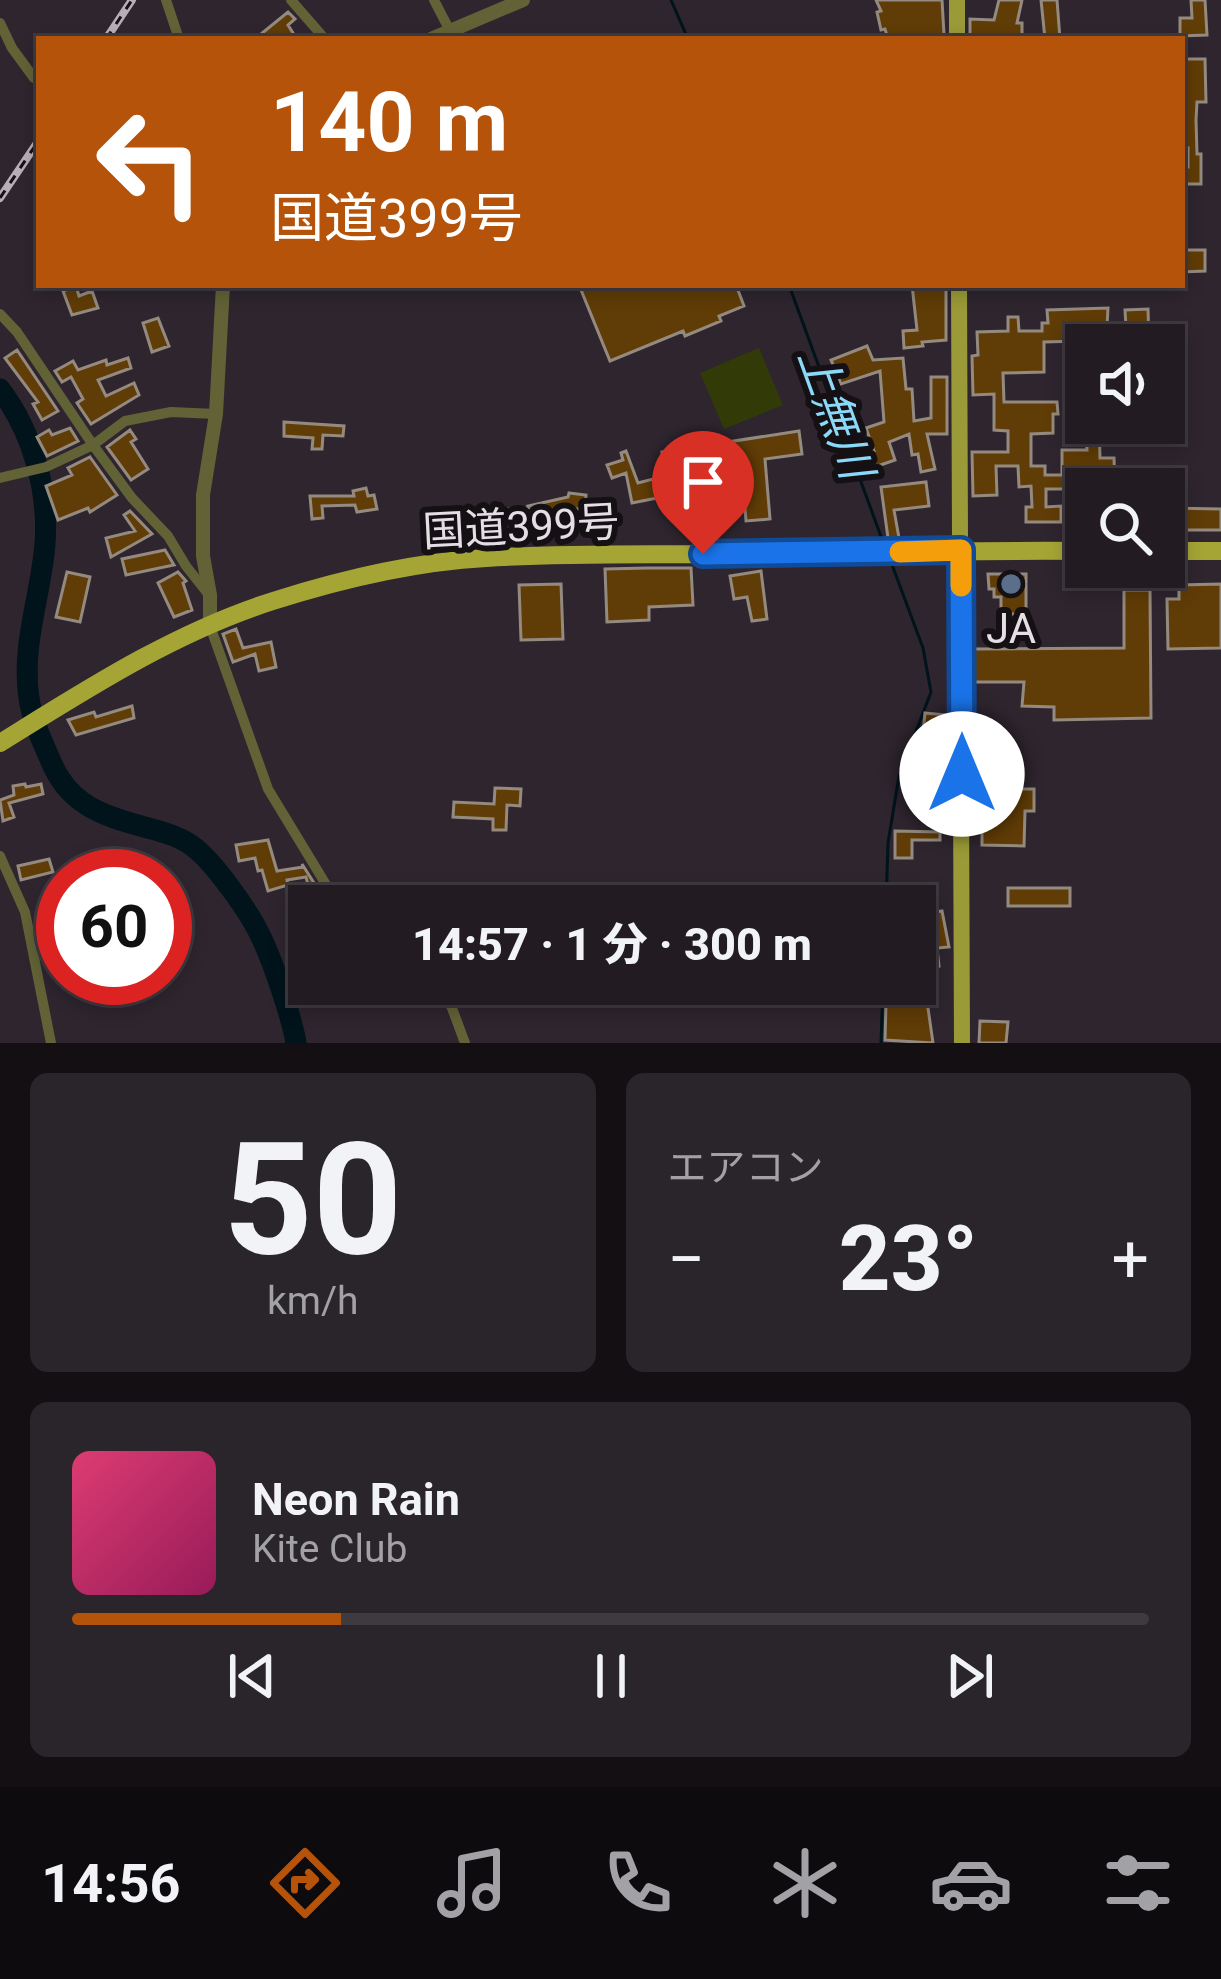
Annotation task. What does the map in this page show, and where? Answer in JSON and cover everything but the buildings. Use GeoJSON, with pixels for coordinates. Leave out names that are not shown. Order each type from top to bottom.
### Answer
{"type":"FeatureCollection","features":[{"type":"Feature","properties":{"kind":"highway","name":"国道399号"},"geometry":{"type":"LineString","coordinates":[[0,743],[172,642],[268,603],[433,563],[484,558],[1065,551]]}},
{"type":"Feature","properties":{"kind":"highway"},"geometry":{"type":"LineString","coordinates":[[1185,551],[1221,551]]}},
{"type":"Feature","properties":{"kind":"main road"},"geometry":{"type":"LineString","coordinates":[[957,0],[957,36]]}},
{"type":"Feature","properties":{"kind":"main road"},"geometry":{"type":"LineString","coordinates":[[959,288],[962,1043]]}},
{"type":"Feature","properties":{"kind":"street"},"geometry":{"type":"LineString","coordinates":[[166,0],[178,36]]}},
{"type":"Feature","properties":{"kind":"street"},"geometry":{"type":"LineString","coordinates":[[291,0],[322,36]]}},
{"type":"Feature","properties":{"kind":"street"},"geometry":{"type":"LineString","coordinates":[[434,0],[450,31]]}},
{"type":"Feature","properties":{"kind":"street"},"geometry":{"type":"LineString","coordinates":[[438,36],[523,0]]}},
{"type":"Feature","properties":{"kind":"street"},"geometry":{"type":"LineString","coordinates":[[0,23],[36,78]]}},
{"type":"Feature","properties":{"kind":"street"},"geometry":{"type":"LineString","coordinates":[[223,288],[216,413],[203,495],[203,556],[211,626],[268,789],[326,885]]}},
{"type":"Feature","properties":{"kind":"street"},"geometry":{"type":"LineString","coordinates":[[0,314],[132,498],[168,536],[210,595]]}},
{"type":"Feature","properties":{"kind":"street"},"geometry":{"type":"LineString","coordinates":[[0,478],[46,466],[93,445],[125,421],[171,412],[216,413]]}},
{"type":"Feature","properties":{"kind":"street"},"geometry":{"type":"LineString","coordinates":[[0,856],[25,913],[51,1043]]}},
{"type":"Feature","properties":{"kind":"street"},"geometry":{"type":"LineString","coordinates":[[451,1005],[465,1043]]}},
{"type":"Feature","properties":{"kind":"green space"},"geometry":{"type":"Polygon","coordinates":[[[759,348],[783,405],[724,429],[700,373],[759,348]]]}},
{"type":"Feature","properties":{"kind":"waterway","name":"上無川"},"geometry":{"type":"LineString","coordinates":[[671,0],[687,36]]}},
{"type":"Feature","properties":{"kind":"waterway","name":"上無川"},"geometry":{"type":"LineString","coordinates":[[790,288],[883,542]]}},
{"type":"Feature","properties":{"kind":"waterway"},"geometry":{"type":"LineString","coordinates":[[0,389],[29,442],[44,503],[45,544],[27,678],[33,715],[53,766],[70,791],[92,808],[181,839],[210,862],[262,939],[296,1043]]}},
{"type":"Feature","properties":{"kind":"waterway","name":"上無川"},"geometry":{"type":"LineString","coordinates":[[887,885],[899,776],[931,692],[923,648],[891,562]]}},
{"type":"Feature","properties":{"kind":"waterway","name":"上無川"},"geometry":{"type":"LineString","coordinates":[[881,1043],[882,1005]]}},
{"type":"Feature","properties":{"kind":"railway"},"geometry":{"type":"LineString","coordinates":[[108,36],[132,0]]}},
{"type":"Feature","properties":{"kind":"railway"},"geometry":{"type":"LineString","coordinates":[[0,198],[36,144]]}},
{"type":"Feature","properties":{"kind":"slow traffic"},"geometry":{"type":"LineString","coordinates":[[900,552],[961,550],[961,586]]}},
{"type":"Feature","properties":{"kind":"place","name":"JA"},"geometry":{"type":"Point","coordinates":[1011,584]}},
{"type":"Feature","properties":{"kind":"route"},"geometry":{"type":"LineString","coordinates":[[703,554],[961,550],[962,774]]}}]}
